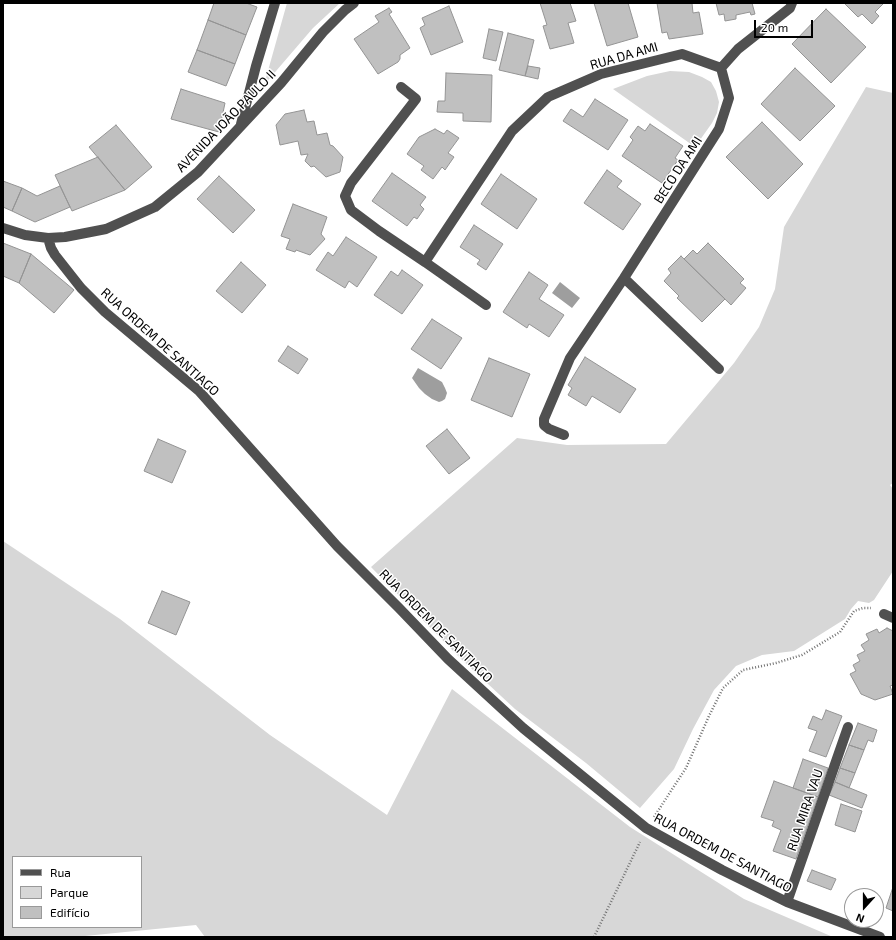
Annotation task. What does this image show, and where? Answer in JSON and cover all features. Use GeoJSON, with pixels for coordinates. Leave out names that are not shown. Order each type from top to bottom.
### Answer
{"type":"FeatureCollection","features":[{"type":"Feature","properties":{"kind":"street"},"geometry":{"type":"LineString","coordinates":[[240,126],[275,3]]}},
{"type":"Feature","properties":{"kind":"street","name":"AVENIDA JOÃO PAULO II"},"geometry":{"type":"LineString","coordinates":[[3,228],[25,235],[48,238],[64,237],[106,229],[156,207],[198,172],[281,83],[323,32],[354,3]]}},
{"type":"Feature","properties":{"kind":"street"},"geometry":{"type":"LineString","coordinates":[[721,68],[738,49],[790,8],[792,3]]}},
{"type":"Feature","properties":{"kind":"street","name":"RUA DA AMI"},"geometry":{"type":"LineString","coordinates":[[425,262],[512,132],[548,97],[601,74],[682,54],[721,68]]}},
{"type":"Feature","properties":{"kind":"street","name":"BECO DA AMI"},"geometry":{"type":"LineString","coordinates":[[564,435],[549,429],[544,425],[544,420],[570,358],[624,278],[719,129],[728,98],[721,68]]}},
{"type":"Feature","properties":{"kind":"street"},"geometry":{"type":"LineString","coordinates":[[401,87],[416,99],[351,183],[345,196],[351,210],[486,305]]}},
{"type":"Feature","properties":{"kind":"street","name":"RUA ORDEM DE SANTIAGO"},"geometry":{"type":"LineString","coordinates":[[48,238],[55,255],[81,288],[105,312],[199,391],[337,546],[448,659],[523,728],[646,828],[722,870],[787,902],[880,937]]}},
{"type":"Feature","properties":{"kind":"street"},"geometry":{"type":"LineString","coordinates":[[624,278],[719,369]]}},
{"type":"Feature","properties":{"kind":"street","name":"RUA MIRA VAU"},"geometry":{"type":"LineString","coordinates":[[787,902],[848,727]]}},
{"type":"Feature","properties":{"kind":"path"},"geometry":{"type":"LineString","coordinates":[[594,937],[646,828],[686,768],[723,688],[743,670],[776,663],[802,655],[840,632],[854,611],[871,608],[888,616]]}},
{"type":"Feature","properties":{"kind":"green space"},"geometry":{"type":"Polygon","coordinates":[[[287,3],[340,3],[313,28],[264,85],[287,3]]]}},
{"type":"Feature","properties":{"kind":"green space"},"geometry":{"type":"Polygon","coordinates":[[[670,71],[689,72],[702,77],[711,82],[716,91],[719,102],[717,113],[712,123],[695,147],[613,89],[647,76],[670,71]]]}},
{"type":"Feature","properties":{"kind":"green space"},"geometry":{"type":"Polygon","coordinates":[[[866,87],[893,93],[893,483],[890,485],[893,489],[893,571],[874,600],[869,603],[858,601],[845,619],[794,651],[762,655],[736,666],[714,690],[674,769],[640,808],[586,763],[515,709],[460,658],[371,567],[517,438],[567,445],[666,444],[734,363],[759,327],[775,289],[784,227],[866,87]]]}},
{"type":"Feature","properties":{"kind":"green space"},"geometry":{"type":"Polygon","coordinates":[[[3,541],[120,619],[270,735],[387,815],[452,689],[630,827],[744,899],[833,937],[205,937],[196,925],[75,937],[3,937],[3,541]]]}},
{"type":"Feature","properties":{"kind":"shaded area"},"geometry":{"type":"Polygon","coordinates":[[[560,282],[580,298],[572,308],[552,293],[560,282]]]}},
{"type":"Feature","properties":{"kind":"shaded area"},"geometry":{"type":"Polygon","coordinates":[[[418,368],[442,382],[447,393],[445,399],[439,402],[432,399],[419,388],[412,378],[418,368]]]}},
{"type":"Feature","properties":{"kind":"building"},"geometry":{"type":"Polygon","coordinates":[[[214,3],[246,3],[257,7],[246,35],[208,20],[214,3]]]}},
{"type":"Feature","properties":{"kind":"building"},"geometry":{"type":"Polygon","coordinates":[[[540,3],[570,3],[576,21],[568,23],[574,43],[550,49],[543,26],[547,25],[540,3]]]}},
{"type":"Feature","properties":{"kind":"building"},"geometry":{"type":"Polygon","coordinates":[[[594,3],[628,3],[638,37],[607,46],[594,3]]]}},
{"type":"Feature","properties":{"kind":"building"},"geometry":{"type":"Polygon","coordinates":[[[657,3],[692,3],[693,13],[699,12],[703,34],[669,39],[667,32],[662,33],[657,3]]]}},
{"type":"Feature","properties":{"kind":"building"},"geometry":{"type":"Polygon","coordinates":[[[716,3],[752,3],[755,14],[751,15],[750,12],[736,15],[736,19],[725,21],[724,14],[719,15],[716,3]]]}},
{"type":"Feature","properties":{"kind":"building"},"geometry":{"type":"Polygon","coordinates":[[[844,3],[884,3],[875,12],[879,16],[872,24],[862,14],[858,17],[844,3]]]}},
{"type":"Feature","properties":{"kind":"building"},"geometry":{"type":"Polygon","coordinates":[[[449,6],[463,42],[431,55],[420,28],[425,25],[422,18],[449,6]]]}},
{"type":"Feature","properties":{"kind":"building"},"geometry":{"type":"Polygon","coordinates":[[[389,8],[392,12],[389,14],[410,48],[400,55],[398,62],[378,74],[354,39],[379,22],[375,16],[389,8]]]}},
{"type":"Feature","properties":{"kind":"building"},"geometry":{"type":"Polygon","coordinates":[[[826,9],[866,47],[831,83],[792,44],[826,9]]]}},
{"type":"Feature","properties":{"kind":"building"},"geometry":{"type":"Polygon","coordinates":[[[208,20],[246,35],[235,64],[197,50],[208,20]]]}},
{"type":"Feature","properties":{"kind":"building"},"geometry":{"type":"Polygon","coordinates":[[[489,29],[503,32],[496,61],[483,58],[489,29]]]}},
{"type":"Feature","properties":{"kind":"building"},"geometry":{"type":"Polygon","coordinates":[[[508,33],[534,40],[525,76],[499,70],[508,33]]]}},
{"type":"Feature","properties":{"kind":"building"},"geometry":{"type":"Polygon","coordinates":[[[197,50],[235,64],[226,86],[188,72],[197,50]]]}},
{"type":"Feature","properties":{"kind":"building"},"geometry":{"type":"Polygon","coordinates":[[[528,66],[540,68],[538,79],[525,76],[528,66]]]}},
{"type":"Feature","properties":{"kind":"building"},"geometry":{"type":"Polygon","coordinates":[[[795,68],[835,106],[800,141],[761,104],[795,68]]]}},
{"type":"Feature","properties":{"kind":"building"},"geometry":{"type":"Polygon","coordinates":[[[446,73],[492,75],[491,122],[463,121],[463,113],[437,112],[438,101],[445,101],[446,73]]]}},
{"type":"Feature","properties":{"kind":"building"},"geometry":{"type":"Polygon","coordinates":[[[181,89],[225,103],[219,132],[171,119],[181,89]]]}},
{"type":"Feature","properties":{"kind":"building"},"geometry":{"type":"Polygon","coordinates":[[[595,99],[628,120],[608,150],[563,121],[571,109],[583,117],[595,99]]]}},
{"type":"Feature","properties":{"kind":"building"},"geometry":{"type":"Polygon","coordinates":[[[304,110],[307,122],[314,121],[317,135],[327,133],[330,145],[333,146],[343,157],[340,172],[326,177],[314,166],[311,167],[305,161],[308,154],[301,155],[298,141],[280,145],[276,125],[285,114],[304,110]]]}},
{"type":"Feature","properties":{"kind":"building"},"geometry":{"type":"Polygon","coordinates":[[[762,122],[803,164],[768,199],[726,157],[762,122]]]}},
{"type":"Feature","properties":{"kind":"building"},"geometry":{"type":"Polygon","coordinates":[[[650,124],[683,146],[675,158],[678,160],[662,183],[622,156],[633,140],[630,137],[638,126],[645,131],[650,124]]]}},
{"type":"Feature","properties":{"kind":"building"},"geometry":{"type":"Polygon","coordinates":[[[116,125],[152,167],[125,190],[89,147],[116,125]]]}},
{"type":"Feature","properties":{"kind":"building"},"geometry":{"type":"Polygon","coordinates":[[[435,129],[444,134],[447,130],[459,138],[448,153],[454,157],[445,170],[442,167],[433,179],[421,170],[424,166],[407,154],[419,137],[435,129]]]}},
{"type":"Feature","properties":{"kind":"building"},"geometry":{"type":"Polygon","coordinates":[[[98,157],[125,190],[72,211],[55,175],[98,157]]]}},
{"type":"Feature","properties":{"kind":"building"},"geometry":{"type":"Polygon","coordinates":[[[607,170],[622,181],[617,187],[641,204],[623,230],[584,203],[607,170]]]}},
{"type":"Feature","properties":{"kind":"building"},"geometry":{"type":"Polygon","coordinates":[[[392,173],[426,197],[420,205],[424,209],[417,219],[414,217],[407,226],[372,201],[392,173]]]}},
{"type":"Feature","properties":{"kind":"building"},"geometry":{"type":"Polygon","coordinates":[[[501,174],[537,199],[517,229],[481,204],[501,174]]]}},
{"type":"Feature","properties":{"kind":"building"},"geometry":{"type":"Polygon","coordinates":[[[219,176],[255,210],[233,233],[197,199],[219,176]]]}},
{"type":"Feature","properties":{"kind":"building"},"geometry":{"type":"Polygon","coordinates":[[[3,181],[22,188],[12,211],[3,207],[3,181]]]}},
{"type":"Feature","properties":{"kind":"building"},"geometry":{"type":"Polygon","coordinates":[[[60,186],[70,207],[35,222],[12,211],[22,188],[37,196],[60,186]]]}},
{"type":"Feature","properties":{"kind":"building"},"geometry":{"type":"Polygon","coordinates":[[[293,204],[327,217],[321,234],[325,239],[310,255],[296,250],[295,252],[286,249],[290,239],[281,236],[293,204]]]}},
{"type":"Feature","properties":{"kind":"building"},"geometry":{"type":"Polygon","coordinates":[[[474,225],[503,244],[486,270],[477,264],[480,260],[460,247],[474,225]]]}},
{"type":"Feature","properties":{"kind":"building"},"geometry":{"type":"Polygon","coordinates":[[[346,237],[377,257],[357,287],[349,281],[345,288],[316,270],[328,252],[333,256],[346,237]]]}},
{"type":"Feature","properties":{"kind":"building"},"geometry":{"type":"Polygon","coordinates":[[[3,243],[31,254],[19,283],[3,276],[3,243]]]}},
{"type":"Feature","properties":{"kind":"building"},"geometry":{"type":"Polygon","coordinates":[[[708,243],[744,279],[740,283],[746,288],[731,305],[684,259],[693,250],[697,254],[708,243]]]}},
{"type":"Feature","properties":{"kind":"building"},"geometry":{"type":"Polygon","coordinates":[[[31,254],[74,290],[54,313],[19,283],[31,254]]]}},
{"type":"Feature","properties":{"kind":"building"},"geometry":{"type":"Polygon","coordinates":[[[681,256],[725,299],[702,322],[677,298],[679,296],[664,281],[671,273],[668,269],[681,256]]]}},
{"type":"Feature","properties":{"kind":"building"},"geometry":{"type":"Polygon","coordinates":[[[241,262],[266,285],[242,313],[216,291],[241,262]]]}},
{"type":"Feature","properties":{"kind":"building"},"geometry":{"type":"Polygon","coordinates":[[[402,270],[423,285],[402,314],[374,295],[391,271],[398,276],[402,270]]]}},
{"type":"Feature","properties":{"kind":"building"},"geometry":{"type":"Polygon","coordinates":[[[529,272],[548,285],[539,299],[564,315],[549,337],[529,324],[527,328],[503,312],[529,272]]]}},
{"type":"Feature","properties":{"kind":"building"},"geometry":{"type":"Polygon","coordinates":[[[432,319],[462,338],[441,369],[411,349],[432,319]]]}},
{"type":"Feature","properties":{"kind":"building"},"geometry":{"type":"Polygon","coordinates":[[[288,346],[308,359],[298,374],[278,361],[288,346]]]}},
{"type":"Feature","properties":{"kind":"building"},"geometry":{"type":"Polygon","coordinates":[[[585,357],[636,389],[620,413],[592,396],[586,406],[568,395],[572,388],[568,385],[585,357]]]}},
{"type":"Feature","properties":{"kind":"building"},"geometry":{"type":"Polygon","coordinates":[[[489,358],[530,374],[512,417],[471,400],[489,358]]]}},
{"type":"Feature","properties":{"kind":"building"},"geometry":{"type":"Polygon","coordinates":[[[447,429],[470,458],[449,474],[426,446],[447,429]]]}},
{"type":"Feature","properties":{"kind":"building"},"geometry":{"type":"Polygon","coordinates":[[[158,439],[186,451],[172,483],[144,471],[158,439]]]}},
{"type":"Feature","properties":{"kind":"building"},"geometry":{"type":"Polygon","coordinates":[[[162,591],[190,602],[176,635],[148,623],[162,591]]]}},
{"type":"Feature","properties":{"kind":"building"},"geometry":{"type":"Polygon","coordinates":[[[887,628],[893,631],[893,685],[890,686],[893,694],[875,700],[861,694],[850,674],[856,671],[853,665],[860,661],[857,655],[865,651],[861,645],[869,640],[866,634],[877,629],[879,633],[887,628]]]}},
{"type":"Feature","properties":{"kind":"building"},"geometry":{"type":"Polygon","coordinates":[[[826,710],[842,716],[826,757],[809,751],[817,731],[808,728],[813,716],[822,720],[826,710]]]}},
{"type":"Feature","properties":{"kind":"building"},"geometry":{"type":"Polygon","coordinates":[[[858,723],[877,730],[873,742],[868,740],[864,750],[849,745],[858,723]]]}},
{"type":"Feature","properties":{"kind":"building"},"geometry":{"type":"Polygon","coordinates":[[[849,745],[864,750],[855,773],[840,768],[849,745]]]}},
{"type":"Feature","properties":{"kind":"building"},"geometry":{"type":"Polygon","coordinates":[[[803,759],[828,768],[818,797],[793,788],[803,759]]]}},
{"type":"Feature","properties":{"kind":"building"},"geometry":{"type":"Polygon","coordinates":[[[840,768],[855,773],[849,788],[835,782],[840,768]]]}},
{"type":"Feature","properties":{"kind":"building"},"geometry":{"type":"Polygon","coordinates":[[[774,781],[818,797],[796,859],[773,851],[781,830],[772,826],[774,821],[761,817],[774,781]]]}},
{"type":"Feature","properties":{"kind":"building"},"geometry":{"type":"Polygon","coordinates":[[[835,782],[867,795],[862,808],[829,795],[835,782]]]}},
{"type":"Feature","properties":{"kind":"building"},"geometry":{"type":"Polygon","coordinates":[[[841,804],[862,811],[855,832],[835,825],[841,804]]]}},
{"type":"Feature","properties":{"kind":"building"},"geometry":{"type":"Polygon","coordinates":[[[812,870],[836,879],[831,890],[807,881],[812,870]]]}},
{"type":"Feature","properties":{"kind":"building"},"geometry":{"type":"Polygon","coordinates":[[[893,887],[893,911],[886,908],[893,887]]]}}]}
